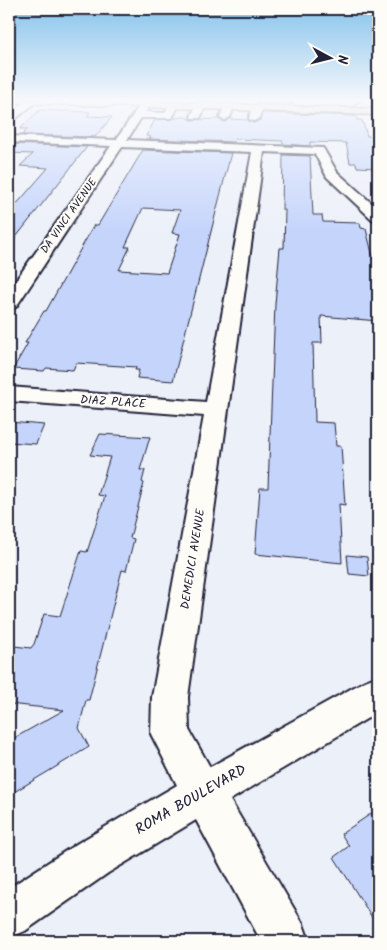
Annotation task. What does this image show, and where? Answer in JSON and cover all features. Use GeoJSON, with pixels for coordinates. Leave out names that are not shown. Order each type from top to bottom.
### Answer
{"type":"FeatureCollection","features":[{"type":"Feature","properties":{"kind":"street","name":"DA VINCI AVENUE"},"geometry":{"type":"LineString","coordinates":[[9,303],[118,144]]}},
{"type":"Feature","properties":{"kind":"street"},"geometry":{"type":"LineString","coordinates":[[150,144],[319,151],[332,174],[378,217]]}},
{"type":"Feature","properties":{"kind":"street","name":"DEMEDICI AVENUE"},"geometry":{"type":"LineString","coordinates":[[259,149],[170,697],[170,734],[286,941]]}},
{"type":"Feature","properties":{"kind":"street","name":"DIAZ PLACE"},"geometry":{"type":"LineString","coordinates":[[9,394],[217,410]]}},
{"type":"Feature","properties":{"kind":"street","name":"ROMA BOULEVARD"},"geometry":{"type":"LineString","coordinates":[[9,915],[93,858],[378,693]]}},
{"type":"Feature","properties":{"kind":"building"},"geometry":{"type":"Polygon","coordinates":[[[12,144],[20,144],[87,147],[9,246],[9,213],[48,168],[20,166],[33,154],[9,153],[9,147],[12,144]]]}},
{"type":"Feature","properties":{"kind":"building"},"geometry":{"type":"Polygon","coordinates":[[[288,144],[310,144],[310,146],[288,144]]]}},
{"type":"Feature","properties":{"kind":"building"},"geometry":{"type":"Polygon","coordinates":[[[346,144],[378,144],[378,168],[357,167],[356,163],[350,163],[346,144]]]}},
{"type":"Feature","properties":{"kind":"building"},"geometry":{"type":"Polygon","coordinates":[[[143,150],[231,153],[173,381],[137,378],[139,370],[135,370],[136,367],[76,363],[73,370],[46,368],[44,371],[13,369],[28,343],[25,343],[44,311],[46,311],[94,225],[98,225],[143,150]],[[143,208],[125,247],[130,247],[119,270],[167,273],[180,234],[172,233],[180,210],[143,208]]]}},
{"type":"Feature","properties":{"kind":"building"},"geometry":{"type":"Polygon","coordinates":[[[283,155],[310,156],[313,215],[322,215],[323,222],[360,223],[361,228],[366,229],[374,261],[378,261],[378,321],[321,316],[322,343],[313,343],[315,422],[334,423],[336,446],[341,446],[345,505],[339,504],[342,563],[255,554],[260,488],[268,488],[275,304],[280,248],[284,248],[285,210],[282,210],[283,155]]]}},
{"type":"Feature","properties":{"kind":"building"},"geometry":{"type":"Polygon","coordinates":[[[9,422],[44,425],[36,444],[9,442],[9,422]]]}},
{"type":"Feature","properties":{"kind":"building"},"geometry":{"type":"Polygon","coordinates":[[[100,434],[150,437],[140,470],[145,470],[142,482],[144,483],[130,538],[134,539],[126,571],[122,570],[89,700],[86,700],[79,728],[89,747],[9,795],[9,741],[64,710],[9,704],[9,659],[14,646],[31,648],[44,614],[60,616],[81,551],[87,552],[105,496],[98,495],[110,457],[90,455],[100,434]]]}},
{"type":"Feature","properties":{"kind":"building"},"geometry":{"type":"Polygon","coordinates":[[[347,555],[367,557],[369,576],[349,574],[347,555]]]}},
{"type":"Feature","properties":{"kind":"building"},"geometry":{"type":"Polygon","coordinates":[[[378,809],[378,927],[334,857],[349,846],[341,834],[378,809]]]}}]}
